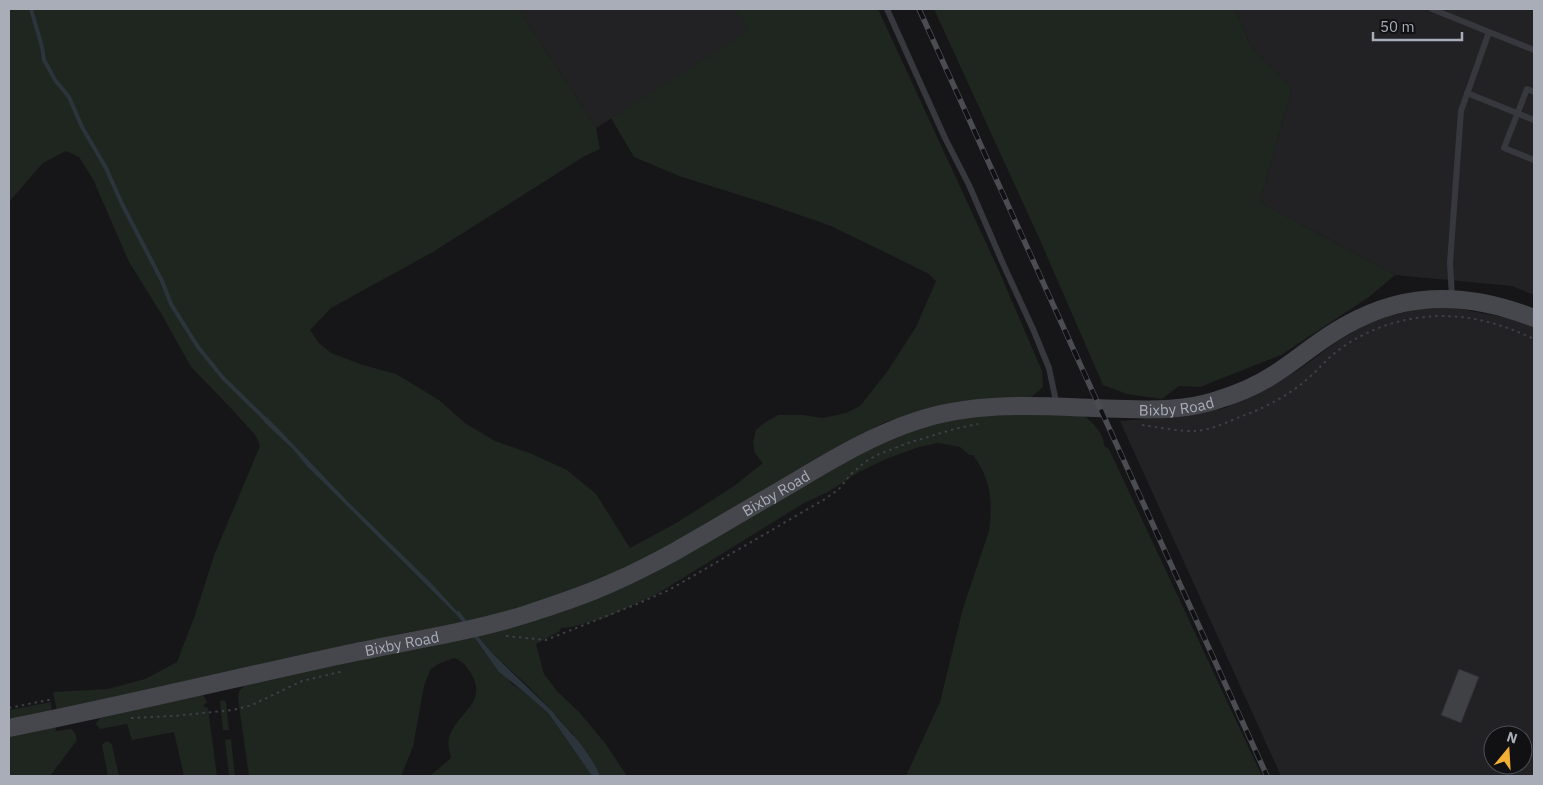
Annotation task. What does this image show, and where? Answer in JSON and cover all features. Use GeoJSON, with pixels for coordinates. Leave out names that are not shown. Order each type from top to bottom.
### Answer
{"type":"FeatureCollection","features":[{"type":"Feature","properties":{"kind":"street","name":"Bixby Road"},"geometry":{"type":"LineString","coordinates":[[9,728],[470,629],[521,616],[554,605],[619,580],[684,546],[854,446],[884,432],[939,414],[987,407],[1161,409],[1209,403],[1260,383],[1332,334],[1366,315],[1401,303],[1419,300],[1452,298],[1477,300],[1534,318]]}},
{"type":"Feature","properties":{"kind":"lane"},"geometry":{"type":"LineString","coordinates":[[887,9],[1034,329],[1049,368],[1057,407]]}},
{"type":"Feature","properties":{"kind":"lane"},"geometry":{"type":"LineString","coordinates":[[1432,9],[1534,50]]}},
{"type":"Feature","properties":{"kind":"lane"},"geometry":{"type":"LineString","coordinates":[[1452,298],[1450,263],[1461,111],[1488,32]]}},
{"type":"Feature","properties":{"kind":"lane"},"geometry":{"type":"LineString","coordinates":[[1534,92],[1527,89],[1504,148],[1534,160]]}},
{"type":"Feature","properties":{"kind":"lane"},"geometry":{"type":"LineString","coordinates":[[1467,93],[1534,120]]}},
{"type":"Feature","properties":{"kind":"path"},"geometry":{"type":"LineString","coordinates":[[1140,425],[1195,431],[1208,429],[1251,413],[1281,398],[1304,382],[1336,352],[1360,337],[1384,326],[1409,318],[1441,316],[1466,318],[1510,329],[1534,339]]}},
{"type":"Feature","properties":{"kind":"path"},"geometry":{"type":"LineString","coordinates":[[503,636],[546,640],[669,590],[825,499],[839,489],[865,462],[877,455],[908,443],[977,424]]}},
{"type":"Feature","properties":{"kind":"path"},"geometry":{"type":"LineString","coordinates":[[130,718],[233,710],[252,705],[302,681],[351,669]]}},
{"type":"Feature","properties":{"kind":"path"},"geometry":{"type":"LineString","coordinates":[[9,708],[53,699]]}},
{"type":"Feature","properties":{"kind":"shaded area"},"geometry":{"type":"Polygon","coordinates":[[[9,9],[519,9],[596,128],[600,149],[583,157],[433,252],[331,308],[310,330],[319,343],[331,353],[363,365],[396,374],[439,400],[465,423],[495,441],[532,454],[567,470],[596,494],[630,548],[678,522],[734,486],[763,463],[755,453],[753,442],[756,430],[764,423],[778,415],[803,415],[823,418],[846,413],[860,406],[887,372],[916,327],[936,281],[929,274],[831,226],[679,176],[634,157],[611,118],[748,31],[735,9],[878,9],[999,271],[1042,371],[1043,387],[1029,399],[981,401],[885,422],[650,557],[557,598],[469,622],[57,712],[53,692],[108,689],[145,679],[177,662],[195,615],[215,553],[260,446],[256,436],[191,367],[129,262],[93,179],[79,157],[66,151],[43,163],[9,202],[9,9]]]}},
{"type":"Feature","properties":{"kind":"shaded area"},"geometry":{"type":"Polygon","coordinates":[[[519,9],[735,9],[749,31],[596,128],[519,9]]]}},
{"type":"Feature","properties":{"kind":"shaded area"},"geometry":{"type":"Polygon","coordinates":[[[934,9],[1235,9],[1251,47],[1292,88],[1260,202],[1395,275],[1369,297],[1281,355],[1200,387],[1179,386],[1162,399],[1127,394],[1103,385],[1040,240],[934,9]]]}},
{"type":"Feature","properties":{"kind":"shaded area"},"geometry":{"type":"Polygon","coordinates":[[[1235,9],[1534,9],[1534,295],[1512,286],[1395,275],[1260,202],[1292,88],[1251,47],[1235,9]]]}},
{"type":"Feature","properties":{"kind":"shaded area"},"geometry":{"type":"Polygon","coordinates":[[[1450,307],[1518,320],[1534,326],[1534,776],[1281,776],[1120,421],[1177,417],[1225,408],[1274,384],[1301,368],[1335,343],[1367,323],[1415,309],[1450,307]]]}},
{"type":"Feature","properties":{"kind":"shaded area"},"geometry":{"type":"Polygon","coordinates":[[[1082,414],[1097,428],[1104,441],[1104,446],[1109,449],[1262,776],[906,776],[940,702],[963,608],[989,531],[991,510],[989,491],[984,473],[979,464],[973,455],[969,455],[960,447],[938,443],[919,447],[886,459],[859,472],[828,492],[804,503],[657,594],[607,617],[572,627],[561,628],[560,631],[536,644],[544,674],[557,691],[579,712],[605,743],[627,776],[600,776],[572,733],[527,685],[492,653],[476,634],[615,589],[650,575],[844,460],[910,429],[967,415],[1082,414]]]}},
{"type":"Feature","properties":{"kind":"shaded area"},"geometry":{"type":"Polygon","coordinates":[[[267,417],[350,504],[430,582],[462,617],[459,617],[264,422],[267,417]]]}},
{"type":"Feature","properties":{"kind":"shaded area"},"geometry":{"type":"Polygon","coordinates":[[[472,634],[512,684],[549,714],[592,776],[430,776],[451,758],[448,743],[450,735],[470,706],[476,692],[471,673],[462,662],[454,658],[438,664],[430,670],[424,686],[413,747],[401,776],[249,776],[238,699],[239,691],[245,685],[472,634]]]}},
{"type":"Feature","properties":{"kind":"shaded area"},"geometry":{"type":"Polygon","coordinates":[[[472,634],[476,634],[492,653],[553,712],[575,737],[595,765],[600,776],[592,776],[549,714],[499,672],[472,634]]]}},
{"type":"Feature","properties":{"kind":"shaded area"},"geometry":{"type":"Polygon","coordinates":[[[202,695],[207,702],[203,706],[208,708],[217,776],[184,776],[174,732],[132,740],[127,724],[100,729],[96,724],[100,718],[202,695]]]}},
{"type":"Feature","properties":{"kind":"shaded area"},"geometry":{"type":"Polygon","coordinates":[[[222,700],[226,702],[229,730],[223,730],[220,702],[222,700]]]}},
{"type":"Feature","properties":{"kind":"shaded area"},"geometry":{"type":"Polygon","coordinates":[[[51,702],[52,712],[9,721],[9,710],[51,702]]]}},
{"type":"Feature","properties":{"kind":"shaded area"},"geometry":{"type":"Polygon","coordinates":[[[55,725],[56,731],[71,729],[75,733],[77,740],[50,776],[9,776],[9,734],[55,725]]]}},
{"type":"Feature","properties":{"kind":"shaded area"},"geometry":{"type":"Polygon","coordinates":[[[231,739],[235,776],[229,776],[225,740],[231,739]]]}},
{"type":"Feature","properties":{"kind":"shaded area"},"geometry":{"type":"Polygon","coordinates":[[[105,742],[109,742],[112,745],[119,776],[108,776],[102,745],[105,742]]]}},
{"type":"Feature","properties":{"kind":"building"},"geometry":{"type":"Polygon","coordinates":[[[1459,669],[1479,677],[1461,723],[1441,715],[1459,669]]]}},
{"type":"Feature","properties":{"kind":"waterway"},"geometry":{"type":"LineString","coordinates":[[31,9],[44,60],[55,80],[69,97],[82,127],[106,168],[122,204],[162,281],[171,304],[198,347],[223,378],[268,422]]}},
{"type":"Feature","properties":{"kind":"waterway"},"geometry":{"type":"LineString","coordinates":[[458,613],[467,625]]}},
{"type":"Feature","properties":{"kind":"railway"},"geometry":{"type":"LineString","coordinates":[[919,9],[1267,776]]}}]}
